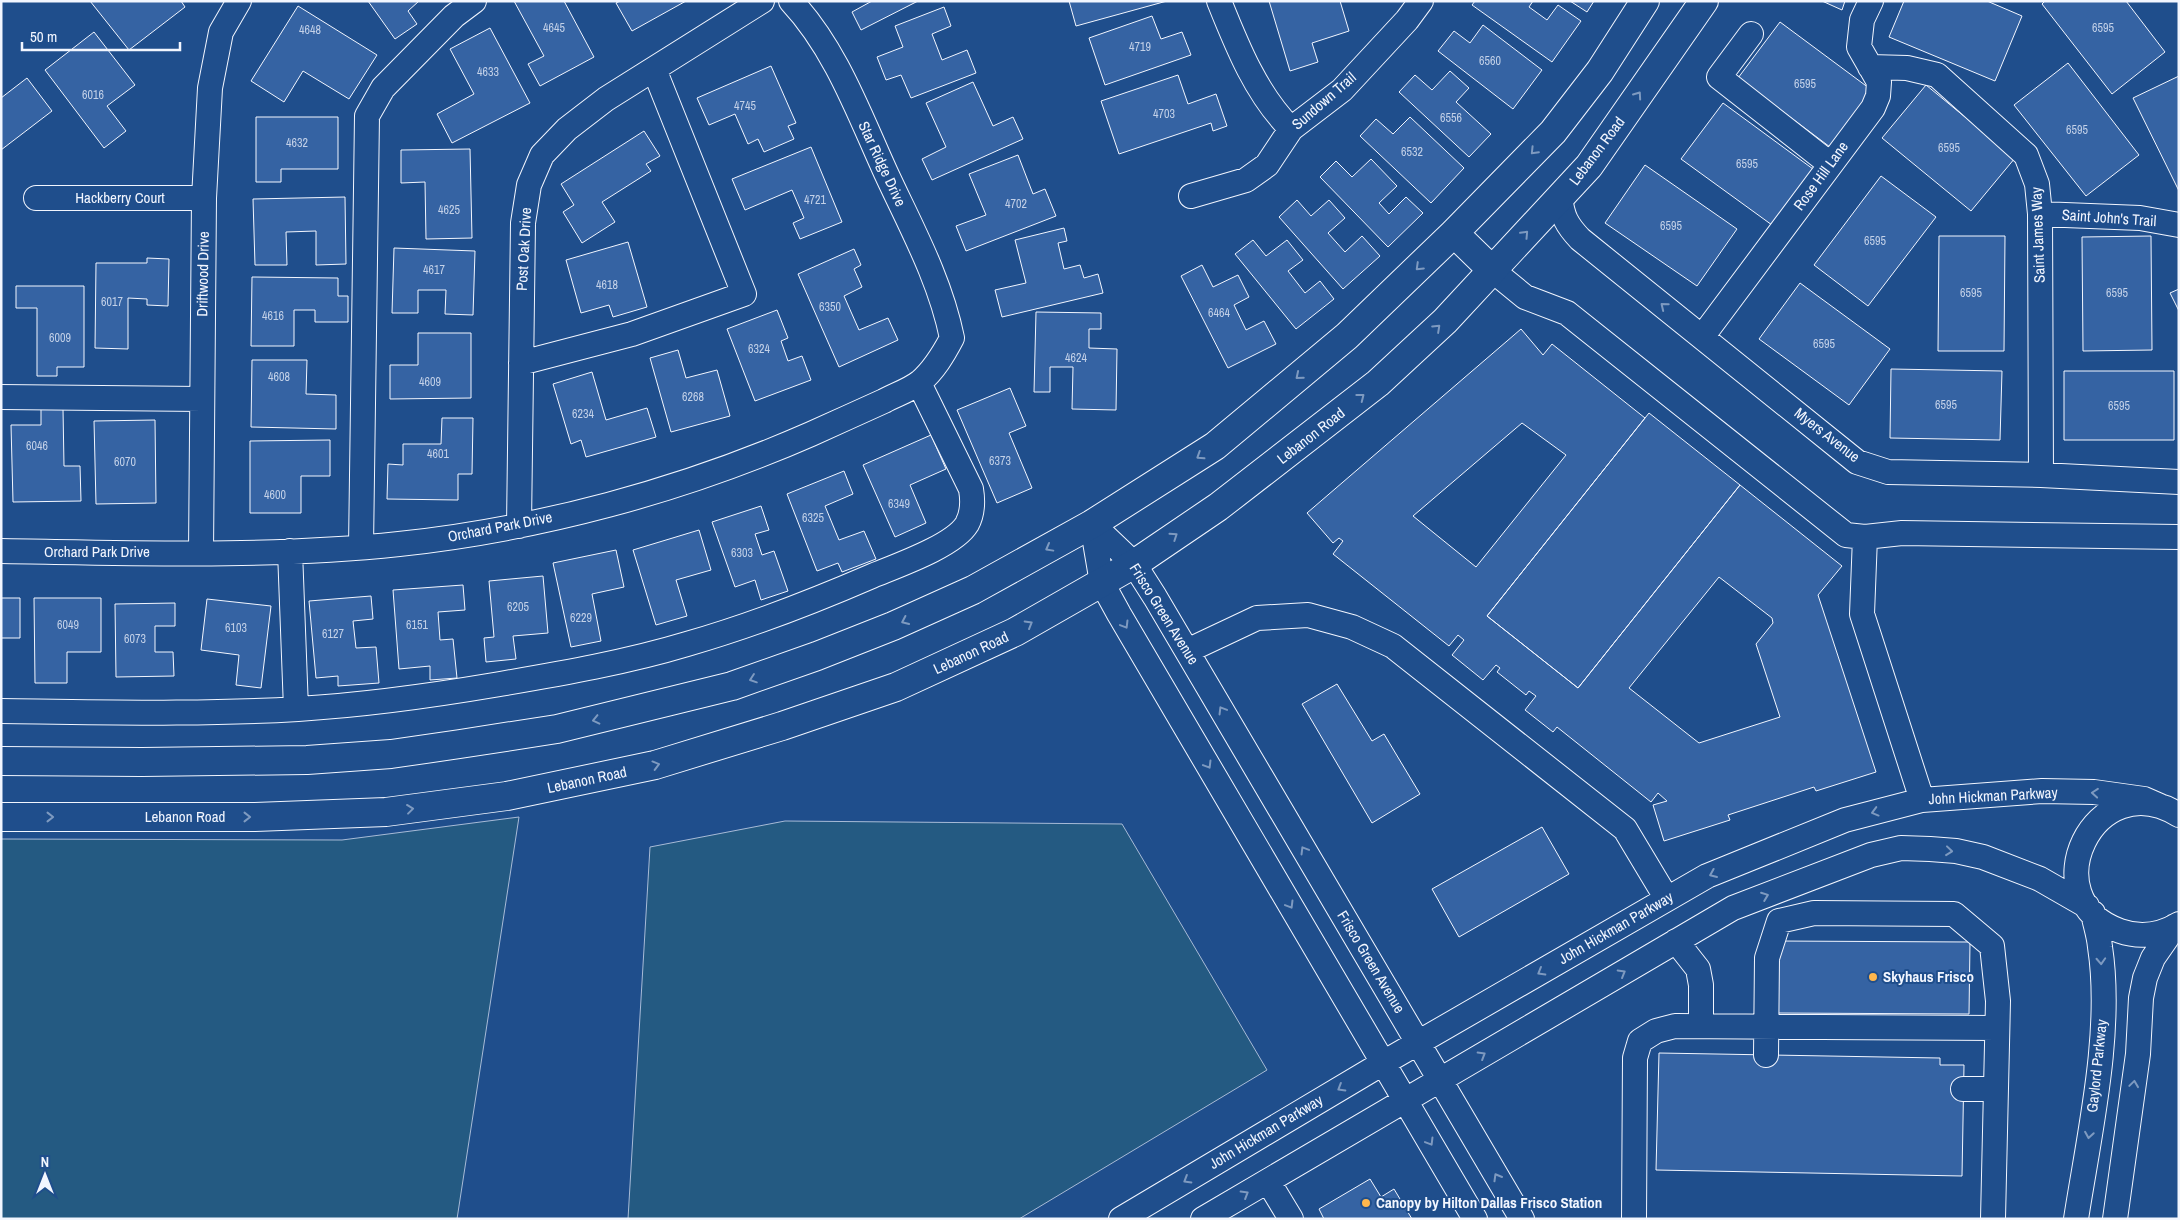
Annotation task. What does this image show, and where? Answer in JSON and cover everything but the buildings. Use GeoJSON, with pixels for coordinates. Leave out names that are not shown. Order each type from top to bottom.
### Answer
{"type":"FeatureCollection","features":[{"type":"Feature","properties":{"kind":"main road"},"geometry":{"type":"LineString","coordinates":[[1,761],[307,760],[392,754],[556,729],[732,686],[817,656],[893,626],[973,590],[1092,524],[1215,446],[1347,336],[1454,233],[1553,132],[1600,71],[1646,1]]}},
{"type":"Feature","properties":{"kind":"main road","name":"Lebanon Road"},"geometry":{"type":"LineString","coordinates":[[1,817],[256,817],[386,812],[507,796],[655,766],[782,726],[896,687],[1015,632],[1134,564],[1218,507],[1378,383],[1445,321],[1589,166],[1704,1]]}},
{"type":"Feature","properties":{"kind":"main road"},"geometry":{"type":"LineString","coordinates":[[1454,233],[1492,270]]}},
{"type":"Feature","properties":{"kind":"street","name":"Driftwood Drive"},"geometry":{"type":"LineString","coordinates":[[201,553],[204,198],[210,88],[221,32],[240,1]]}},
{"type":"Feature","properties":{"kind":"street"},"geometry":{"type":"LineString","coordinates":[[361,547],[367,116],[383,88],[454,16],[474,1]]}},
{"type":"Feature","properties":{"kind":"street","name":"Post Oak Drive"},"geometry":{"type":"LineString","coordinates":[[519,526],[522,223],[529,185],[542,155],[567,129],[606,99],[762,1]]}},
{"type":"Feature","properties":{"kind":"street","name":"Star Ridge Drive"},"geometry":{"type":"LineString","coordinates":[[791,1],[810,22],[838,69],[939,287],[952,338]]}},
{"type":"Feature","properties":{"kind":"street"},"geometry":{"type":"LineString","coordinates":[[1219,1],[1239,52],[1278,116],[1291,129]]}},
{"type":"Feature","properties":{"kind":"street","name":"Sundown Trail"},"geometry":{"type":"LineString","coordinates":[[1191,196],[1246,180],[1267,166],[1291,129],[1342,90],[1407,20],[1421,1]]}},
{"type":"Feature","properties":{"kind":"street","name":"Rose Hill Lane"},"geometry":{"type":"LineString","coordinates":[[1702,336],[1873,108],[1878,96],[1879,82],[1859,47],[1862,20],[1871,1]]}},
{"type":"Feature","properties":{"kind":"street"},"geometry":{"type":"LineString","coordinates":[[1751,34],[1719,77],[1830,164]]}},
{"type":"Feature","properties":{"kind":"street","name":"Saint James Way"},"geometry":{"type":"LineString","coordinates":[[1870,67],[1907,68],[1937,75],[2026,155],[2037,184],[2040,214],[2041,474]]}},
{"type":"Feature","properties":{"kind":"street"},"geometry":{"type":"LineString","coordinates":[[521,363],[632,334],[744,294],[654,69]]}},
{"type":"Feature","properties":{"kind":"street","name":"Hackberry Court"},"geometry":{"type":"LineString","coordinates":[[36,198],[204,198]]}},
{"type":"Feature","properties":{"kind":"street","name":"Myers Avenue"},"geometry":{"type":"LineString","coordinates":[[1560,198],[1562,212],[1568,226],[1580,239],[1857,462],[1888,472],[2041,474],[2179,482]]}},
{"type":"Feature","properties":{"kind":"street","name":"Saint John's Trail"},"geometry":{"type":"LineString","coordinates":[[2040,214],[2140,218],[2179,224]]}},
{"type":"Feature","properties":{"kind":"street"},"geometry":{"type":"LineString","coordinates":[[1492,270],[1525,297],[1567,313],[1846,535],[1865,536],[1902,533],[2179,537]]}},
{"type":"Feature","properties":{"kind":"street","name":"Orchard Park Drive"},"geometry":{"type":"LineString","coordinates":[[1,551],[201,553],[290,551],[435,540],[519,526],[626,499],[720,469],[797,440],[919,383],[939,362],[952,338]]}},
{"type":"Feature","properties":{"kind":"street"},"geometry":{"type":"LineString","coordinates":[[1,711],[199,713],[348,706],[447,693],[563,673],[668,649],[762,620],[832,594],[926,553],[961,532],[968,523],[973,501],[965,473],[919,383]]}},
{"type":"Feature","properties":{"kind":"street"},"geometry":{"type":"LineString","coordinates":[[1,398],[202,399]]}},
{"type":"Feature","properties":{"kind":"street"},"geometry":{"type":"LineString","coordinates":[[1092,524],[1102,582],[1124,623],[1475,1219]]}},
{"type":"Feature","properties":{"kind":"street","name":"Frisco Green Avenue"},"geometry":{"type":"LineString","coordinates":[[1092,524],[1134,564],[1522,1219]]}},
{"type":"Feature","properties":{"kind":"street"},"geometry":{"type":"LineString","coordinates":[[1865,536],[1862,614],[1922,800]]}},
{"type":"Feature","properties":{"kind":"street"},"geometry":{"type":"LineString","coordinates":[[290,551],[296,709]]}},
{"type":"Feature","properties":{"kind":"street"},"geometry":{"type":"LineString","coordinates":[[1187,651],[1257,618],[1308,615],[1352,628],[1393,646],[1625,829],[1667,899]]}},
{"type":"Feature","properties":{"kind":"street","name":"John Hickman Parkway"},"geometry":{"type":"LineString","coordinates":[[1122,1219],[1418,1042],[1707,876],[1845,820],[1922,800],[2042,791],[2094,792],[2144,799],[2171,811]]}},
{"type":"Feature","properties":{"kind":"street","name":"Gaylord Parkway"},"geometry":{"type":"LineString","coordinates":[[2076,1219],[2102,1035],[2103,1000],[2100,947],[2090,909],[2079,888],[2076,870],[2078,852],[2086,834],[2106,815],[2122,806],[2141,804],[2171,811]]}},
{"type":"Feature","properties":{"kind":"street"},"geometry":{"type":"LineString","coordinates":[[1203,1219],[1733,908],[1872,855],[1900,848],[1956,851],[1984,857],[2040,879],[2090,909],[2108,926],[2136,935],[2156,933],[2177,925]]}},
{"type":"Feature","properties":{"kind":"street"},"geometry":{"type":"LineString","coordinates":[[1766,1055],[1767,958],[1779,921],[1814,913],[1954,914],[1992,946],[1998,1001],[1993,1219]]}},
{"type":"Feature","properties":{"kind":"street"},"geometry":{"type":"LineString","coordinates":[[2115,1219],[2138,1054],[2141,998],[2145,978],[2153,958],[2177,925]]}},
{"type":"Feature","properties":{"kind":"street"},"geometry":{"type":"LineString","coordinates":[[1676,941],[1698,969],[1701,985],[1701,1026]]}},
{"type":"Feature","properties":{"kind":"street"},"geometry":{"type":"LineString","coordinates":[[1634,1219],[1635,1058],[1640,1041],[1656,1031],[1675,1026],[1997,1028]]}},
{"type":"Feature","properties":{"kind":"street"},"geometry":{"type":"LineString","coordinates":[[1963,1089],[1996,1090]]}},
{"type":"Feature","properties":{"kind":"street"},"geometry":{"type":"LineString","coordinates":[[1268,1181],[1291,1219]]}},
{"type":"Feature","properties":{"kind":"shaded area"},"geometry":{"type":"Polygon","coordinates":[[[519,817],[457,1219],[1,1219],[1,839],[342,840],[519,817]]]}},
{"type":"Feature","properties":{"kind":"shaded area"},"geometry":{"type":"Polygon","coordinates":[[[785,821],[1122,824],[1267,1070],[1019,1219],[628,1219],[650,847],[785,821]]]}},
{"type":"Feature","properties":{"kind":"place","name":"Skyhaus Frisco"},"geometry":{"type":"Point","coordinates":[1873,977]}},
{"type":"Feature","properties":{"kind":"place","name":"Canopy by Hilton Dallas Frisco Station"},"geometry":{"type":"Point","coordinates":[1366,1203]}}]}
